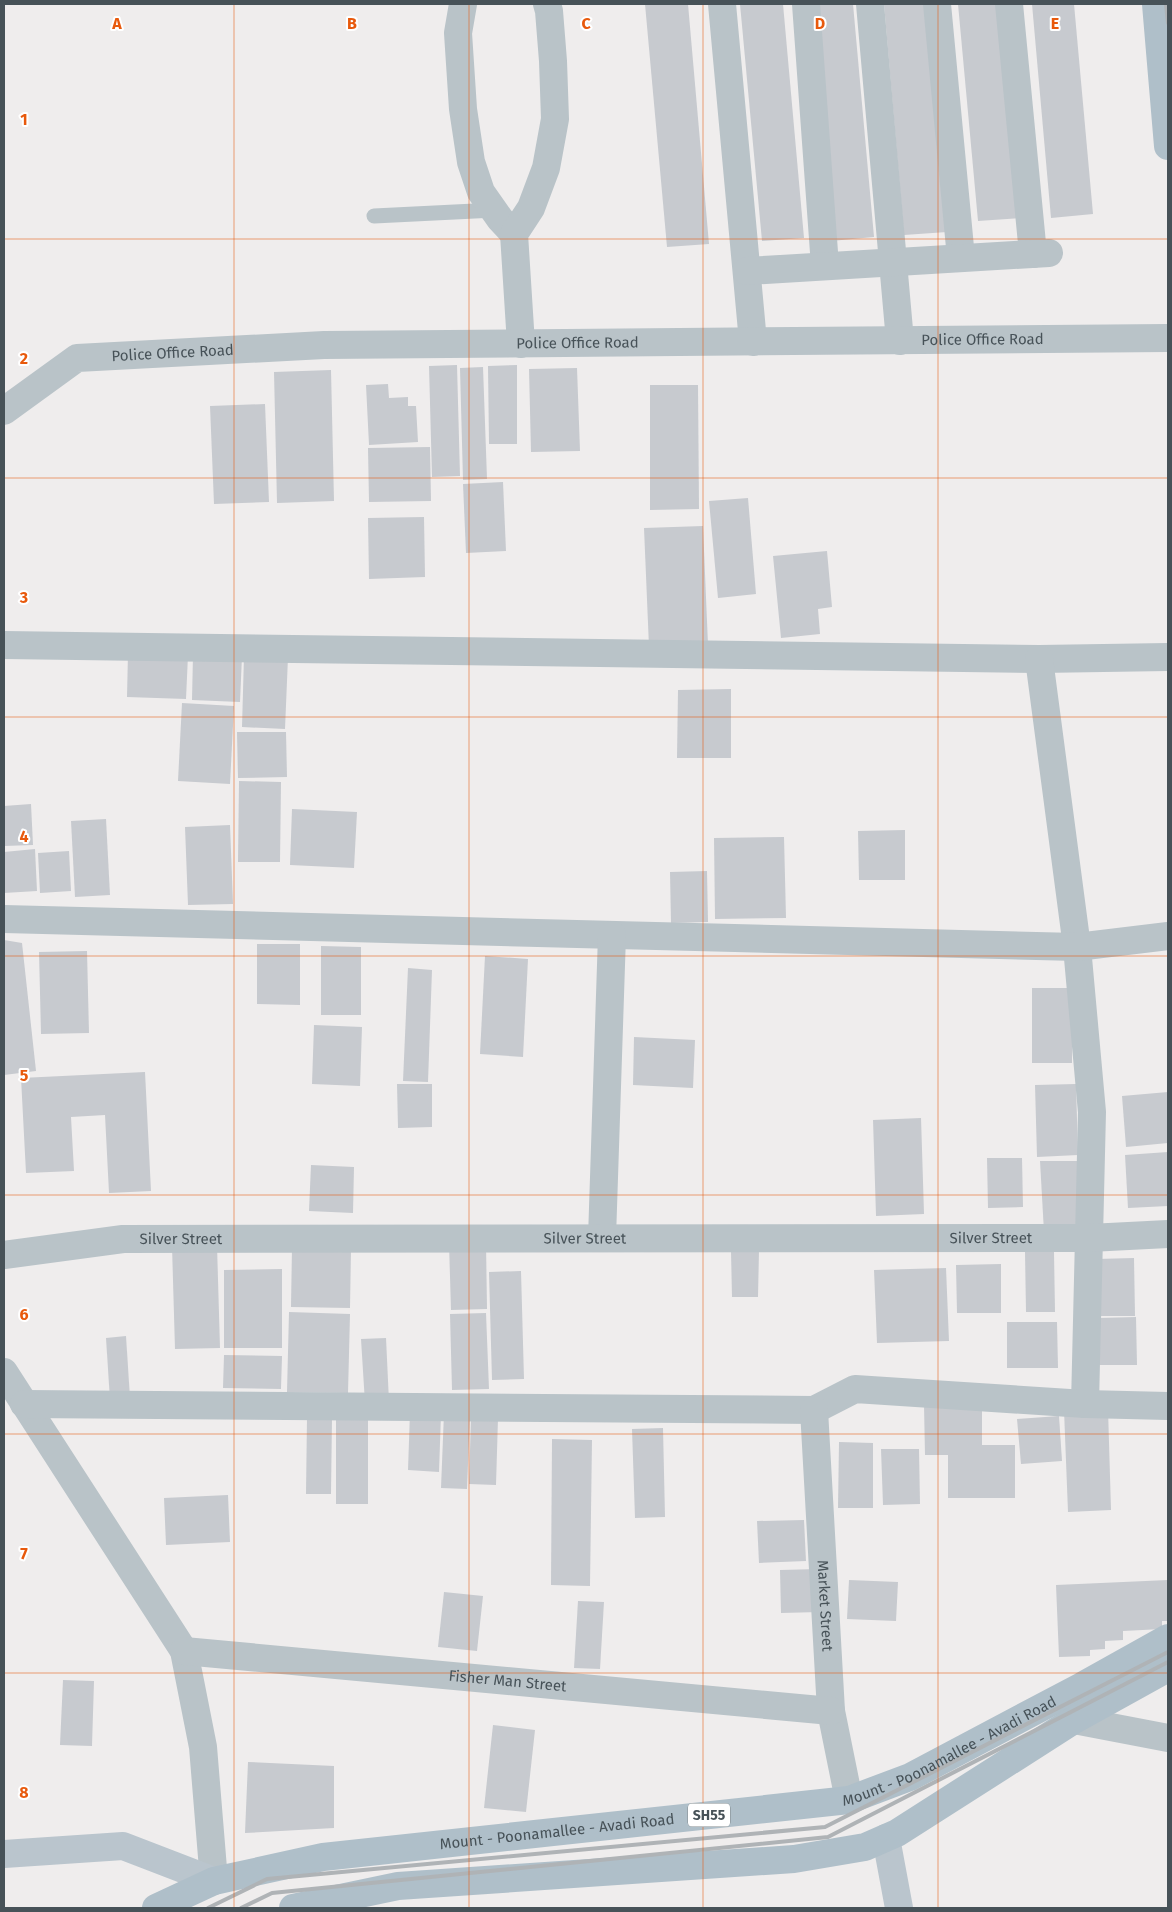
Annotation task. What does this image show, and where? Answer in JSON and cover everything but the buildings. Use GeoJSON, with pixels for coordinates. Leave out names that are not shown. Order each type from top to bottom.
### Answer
{"type":"FeatureCollection","features":[{"type":"Feature","properties":{"kind":"main road"},"geometry":{"type":"LineString","coordinates":[[1156,4],[1168,146]]}},
{"type":"Feature","properties":{"kind":"main road","name":"Mount - Poonamallee - Avadi Road"},"geometry":{"type":"LineString","coordinates":[[156,1908],[214,1881],[323,1857],[849,1800],[910,1777],[1168,1638]]}},
{"type":"Feature","properties":{"kind":"main road","name":"Mount - Poonamallee - Avadi Road"},"geometry":{"type":"LineString","coordinates":[[293,1908],[398,1886],[794,1859],[866,1847],[897,1833],[1074,1720],[1168,1668]]}},
{"type":"Feature","properties":{"kind":"main road"},"geometry":{"type":"LineString","coordinates":[[886,1838],[899,1908]]}},
{"type":"Feature","properties":{"kind":"main road"},"geometry":{"type":"LineString","coordinates":[[4,1854],[122,1846],[214,1881]]}},
{"type":"Feature","properties":{"kind":"street"},"geometry":{"type":"LineString","coordinates":[[463,4],[458,33],[463,109],[471,162],[482,192],[514,234],[521,344]]}},
{"type":"Feature","properties":{"kind":"street"},"geometry":{"type":"LineString","coordinates":[[514,234],[531,208],[546,168],[555,119],[553,61],[549,11],[546,4]]}},
{"type":"Feature","properties":{"kind":"street"},"geometry":{"type":"LineString","coordinates":[[722,4],[753,342]]}},
{"type":"Feature","properties":{"kind":"street"},"geometry":{"type":"LineString","coordinates":[[806,4],[825,266]]}},
{"type":"Feature","properties":{"kind":"street"},"geometry":{"type":"LineString","coordinates":[[870,4],[900,340]]}},
{"type":"Feature","properties":{"kind":"street"},"geometry":{"type":"LineString","coordinates":[[938,4],[961,258]]}},
{"type":"Feature","properties":{"kind":"street"},"geometry":{"type":"LineString","coordinates":[[747,271],[1041,253],[1009,4]]}},
{"type":"Feature","properties":{"kind":"street","name":"Police Office Road"},"geometry":{"type":"LineString","coordinates":[[4,412],[77,358],[324,345],[1168,338]]}},
{"type":"Feature","properties":{"kind":"street"},"geometry":{"type":"LineString","coordinates":[[4,646],[1039,659],[1168,657]]}},
{"type":"Feature","properties":{"kind":"street"},"geometry":{"type":"LineString","coordinates":[[1039,659],[1077,947],[1092,1112],[1085,1404]]}},
{"type":"Feature","properties":{"kind":"street"},"geometry":{"type":"LineString","coordinates":[[4,919],[1077,947],[1168,936]]}},
{"type":"Feature","properties":{"kind":"street"},"geometry":{"type":"LineString","coordinates":[[602,1238],[612,936]]}},
{"type":"Feature","properties":{"kind":"street","name":"Silver Street"},"geometry":{"type":"LineString","coordinates":[[4,1256],[123,1239],[1089,1238],[1168,1234]]}},
{"type":"Feature","properties":{"kind":"street"},"geometry":{"type":"LineString","coordinates":[[4,1372],[184,1651],[203,1747],[214,1881]]}},
{"type":"Feature","properties":{"kind":"street"},"geometry":{"type":"LineString","coordinates":[[24,1404],[814,1410],[854,1389],[1085,1404],[1168,1406]]}},
{"type":"Feature","properties":{"kind":"street","name":"Market Street"},"geometry":{"type":"LineString","coordinates":[[814,1410],[830,1711],[849,1800]]}},
{"type":"Feature","properties":{"kind":"street","name":"Fisher Man Street"},"geometry":{"type":"LineString","coordinates":[[184,1651],[830,1711]]}},
{"type":"Feature","properties":{"kind":"street"},"geometry":{"type":"LineString","coordinates":[[1074,1720],[1168,1738]]}},
{"type":"Feature","properties":{"kind":"lane"},"geometry":{"type":"LineString","coordinates":[[374,216],[495,210]]}},
{"type":"Feature","properties":{"kind":"railway"},"geometry":{"type":"LineString","coordinates":[[1166,4],[1168,23]]}},
{"type":"Feature","properties":{"kind":"railway"},"geometry":{"type":"LineString","coordinates":[[208,1908],[267,1879],[825,1827],[1168,1652]]}},
{"type":"Feature","properties":{"kind":"railway"},"geometry":{"type":"LineString","coordinates":[[241,1908],[272,1893],[828,1837],[1168,1662]]}}]}
